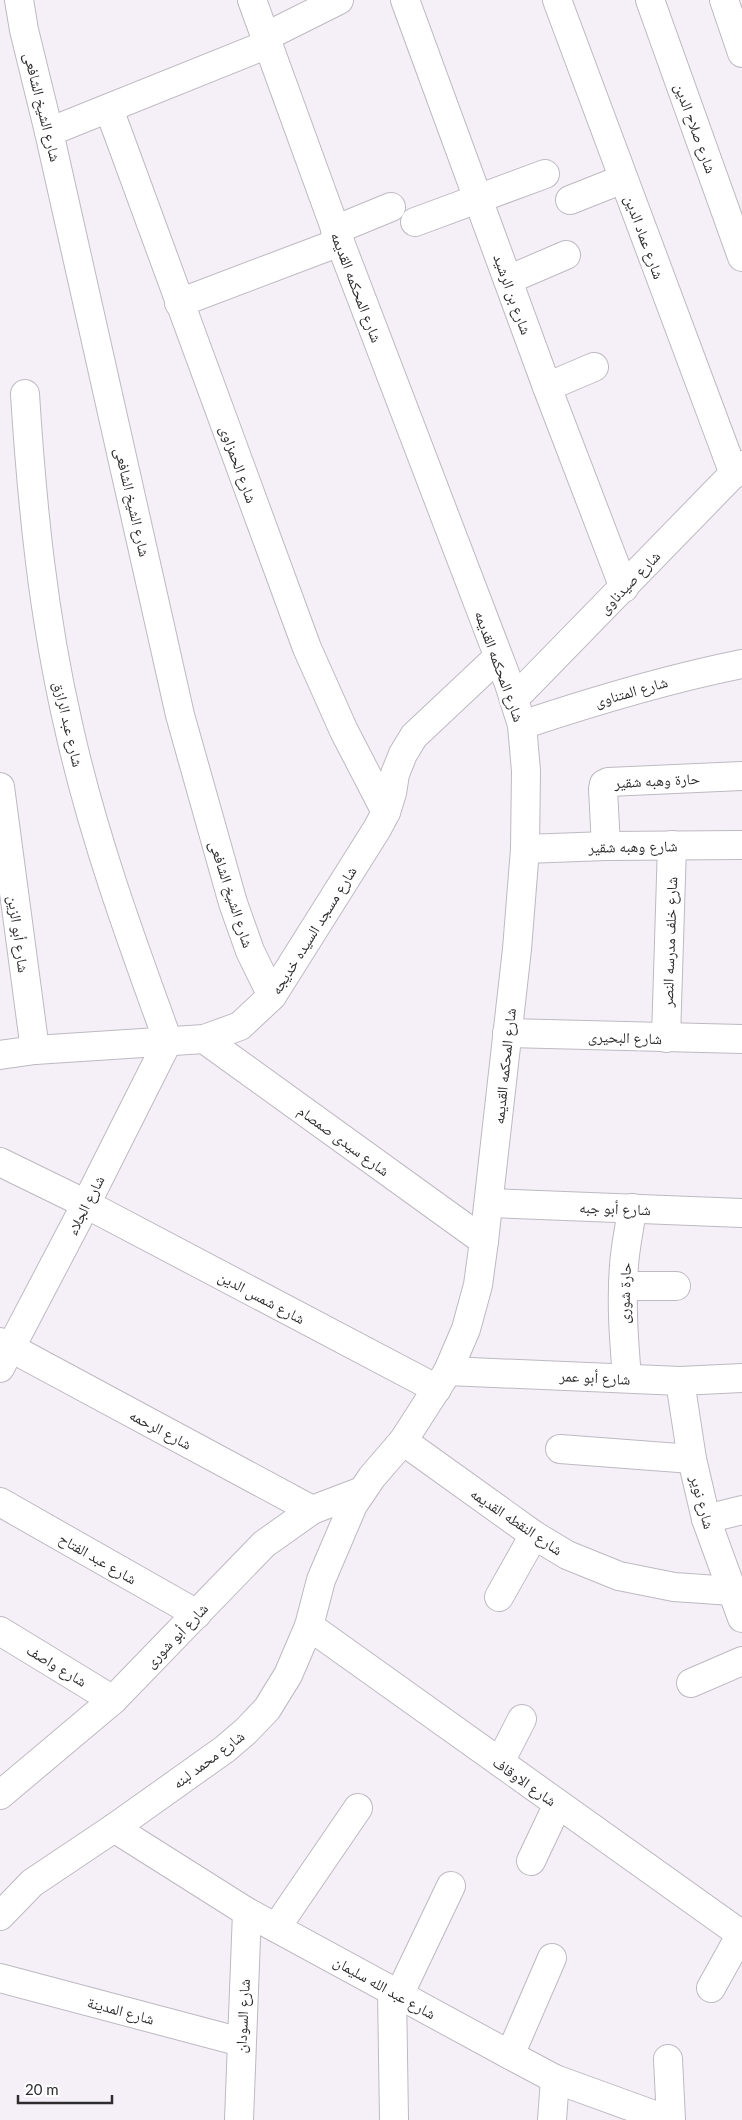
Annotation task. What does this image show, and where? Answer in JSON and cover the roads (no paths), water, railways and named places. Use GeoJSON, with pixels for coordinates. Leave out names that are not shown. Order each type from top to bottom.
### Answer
{"type":"FeatureCollection","features":[{"type":"Feature","properties":{"kind":"street","name":"شارع الشيخ الشافعى"},"geometry":{"type":"LineString","coordinates":[[19,0],[12,30],[50,132],[180,715],[233,904],[250,950],[272,996]]}},
{"type":"Feature","properties":{"kind":"street","name":"شارع المحكمه القديمه"},"geometry":{"type":"LineString","coordinates":[[252,0],[338,236],[514,699],[522,725],[526,771],[525,849],[517,949],[489,1203],[476,1294],[466,1329],[442,1380],[402,1441]]}},
{"type":"Feature","properties":{"kind":"street"},"geometry":{"type":"LineString","coordinates":[[50,132],[109,109],[266,41],[339,0]]}},
{"type":"Feature","properties":{"kind":"street","name":"شارع بن الرشيد"},"geometry":{"type":"LineString","coordinates":[[405,0],[547,387],[624,588]]}},
{"type":"Feature","properties":{"kind":"street","name":"شارع عماد الدين"},"geometry":{"type":"LineString","coordinates":[[557,0],[623,179],[740,469]]}},
{"type":"Feature","properties":{"kind":"street","name":"شارع صلاح الدين"},"geometry":{"type":"LineString","coordinates":[[650,0],[742,256]]}},
{"type":"Feature","properties":{"kind":"street"},"geometry":{"type":"LineString","coordinates":[[724,0],[742,53]]}},
{"type":"Feature","properties":{"kind":"street","name":"شارع الحمزاوى"},"geometry":{"type":"LineString","coordinates":[[109,109],[307,648],[344,731],[386,812]]}},
{"type":"Feature","properties":{"kind":"street"},"geometry":{"type":"LineString","coordinates":[[415,222],[545,174]]}},
{"type":"Feature","properties":{"kind":"street"},"geometry":{"type":"LineString","coordinates":[[570,200],[623,179]]}},
{"type":"Feature","properties":{"kind":"street"},"geometry":{"type":"LineString","coordinates":[[179,303],[338,236],[391,207]]}},
{"type":"Feature","properties":{"kind":"street"},"geometry":{"type":"LineString","coordinates":[[508,280],[566,255]]}},
{"type":"Feature","properties":{"kind":"street"},"geometry":{"type":"LineString","coordinates":[[547,387],[594,367]]}},
{"type":"Feature","properties":{"kind":"street","name":"شارع عبد الرازق"},"geometry":{"type":"LineString","coordinates":[[25,394],[32,505],[46,615],[68,725],[96,832],[130,938],[168,1041]]}},
{"type":"Feature","properties":{"kind":"street","name":"شارع صيدناوى"},"geometry":{"type":"LineString","coordinates":[[514,699],[740,469]]}},
{"type":"Feature","properties":{"kind":"street","name":"شارع مسجد السيده خديجه"},"geometry":{"type":"LineString","coordinates":[[0,1054],[204,1039],[240,1026],[272,996],[386,812],[402,754],[414,736],[498,658]]}},
{"type":"Feature","properties":{"kind":"street","name":"شارع المتناوى"},"geometry":{"type":"LineString","coordinates":[[522,725],[609,696],[697,673],[742,664]]}},
{"type":"Feature","properties":{"kind":"street","name":"حارة وهبه شقير"},"geometry":{"type":"LineString","coordinates":[[606,846],[604,784],[608,782],[742,776]]}},
{"type":"Feature","properties":{"kind":"street","name":"شارع أبو الزين"},"geometry":{"type":"LineString","coordinates":[[0,787],[35,1050]]}},
{"type":"Feature","properties":{"kind":"street","name":"شارع وهبه شقير"},"geometry":{"type":"LineString","coordinates":[[525,849],[672,845],[742,846]]}},
{"type":"Feature","properties":{"kind":"street","name":"شارع خلف مدرسه النصر"},"geometry":{"type":"LineString","coordinates":[[666,1038],[672,845]]}},
{"type":"Feature","properties":{"kind":"street","name":"شارع البحيرى"},"geometry":{"type":"LineString","coordinates":[[507,1033],[742,1039]]}},
{"type":"Feature","properties":{"kind":"street","name":"شارع سيدى صمصام"},"geometry":{"type":"LineString","coordinates":[[204,1039],[484,1241]]}},
{"type":"Feature","properties":{"kind":"street","name":"شارع الجلاء"},"geometry":{"type":"LineString","coordinates":[[3,1353],[86,1204],[168,1041]]}},
{"type":"Feature","properties":{"kind":"street","name":"شارع شمس الدين"},"geometry":{"type":"LineString","coordinates":[[0,1162],[442,1380]]}},
{"type":"Feature","properties":{"kind":"street","name":"شارع أبو جبه"},"geometry":{"type":"LineString","coordinates":[[489,1203],[742,1213]]}},
{"type":"Feature","properties":{"kind":"street","name":"حارة شورى"},"geometry":{"type":"LineString","coordinates":[[627,1378],[622,1322],[623,1286],[632,1208]]}},
{"type":"Feature","properties":{"kind":"street"},"geometry":{"type":"LineString","coordinates":[[623,1286],[676,1286]]}},
{"type":"Feature","properties":{"kind":"street","name":"شارع الرحمه"},"geometry":{"type":"LineString","coordinates":[[3,1353],[312,1510]]}},
{"type":"Feature","properties":{"kind":"street","name":"شارع أبو عمر"},"geometry":{"type":"LineString","coordinates":[[442,1380],[627,1378],[680,1381],[742,1378]]}},
{"type":"Feature","properties":{"kind":"street","name":"شارع نوير"},"geometry":{"type":"LineString","coordinates":[[680,1381],[692,1459],[706,1519],[733,1579],[742,1618]]}},
{"type":"Feature","properties":{"kind":"street","name":"شارع محمد لبنه"},"geometry":{"type":"LineString","coordinates":[[0,1916],[32,1883],[114,1828],[224,1749],[246,1731],[267,1708],[288,1675],[309,1626],[321,1580],[354,1505],[362,1491],[402,1441]]}},
{"type":"Feature","properties":{"kind":"street","name":"شارع النقطه القديمه"},"geometry":{"type":"LineString","coordinates":[[402,1441],[534,1535],[568,1555],[619,1576],[674,1587],[733,1579]]}},
{"type":"Feature","properties":{"kind":"street"},"geometry":{"type":"LineString","coordinates":[[560,1449],[692,1459]]}},
{"type":"Feature","properties":{"kind":"street","name":"شارع أبو شورى"},"geometry":{"type":"LineString","coordinates":[[0,1795],[113,1700],[264,1544],[312,1510],[362,1491]]}},
{"type":"Feature","properties":{"kind":"street","name":"شارع عبد الفتاح"},"geometry":{"type":"LineString","coordinates":[[0,1502],[196,1614]]}},
{"type":"Feature","properties":{"kind":"street"},"geometry":{"type":"LineString","coordinates":[[706,1519],[742,1510]]}},
{"type":"Feature","properties":{"kind":"street"},"geometry":{"type":"LineString","coordinates":[[499,1596],[534,1535]]}},
{"type":"Feature","properties":{"kind":"street","name":"شارع الاوقاف"},"geometry":{"type":"LineString","coordinates":[[309,1626],[742,1934]]}},
{"type":"Feature","properties":{"kind":"street","name":"شارع واصف"},"geometry":{"type":"LineString","coordinates":[[0,1631],[113,1700]]}},
{"type":"Feature","properties":{"kind":"street"},"geometry":{"type":"LineString","coordinates":[[691,1683],[742,1662]]}},
{"type":"Feature","properties":{"kind":"street"},"geometry":{"type":"LineString","coordinates":[[500,1762],[522,1719]]}},
{"type":"Feature","properties":{"kind":"street"},"geometry":{"type":"LineString","coordinates":[[530,1862],[558,1804]]}},
{"type":"Feature","properties":{"kind":"street"},"geometry":{"type":"LineString","coordinates":[[276,1928],[358,1808]]}},
{"type":"Feature","properties":{"kind":"street","name":"شارع عبد الله سليمان"},"geometry":{"type":"LineString","coordinates":[[114,1828],[247,1912],[555,2079],[670,2120]]}},
{"type":"Feature","properties":{"kind":"street"},"geometry":{"type":"LineString","coordinates":[[394,2120],[395,1993],[450,1886]]}},
{"type":"Feature","properties":{"kind":"street","name":"شارع السودان"},"geometry":{"type":"LineString","coordinates":[[239,2120],[247,1912]]}},
{"type":"Feature","properties":{"kind":"street"},"geometry":{"type":"LineString","coordinates":[[711,1988],[742,1934]]}},
{"type":"Feature","properties":{"kind":"street"},"geometry":{"type":"LineString","coordinates":[[510,2055],[552,1958]]}},
{"type":"Feature","properties":{"kind":"street","name":"شارع المدينة"},"geometry":{"type":"LineString","coordinates":[[0,1978],[241,2042]]}},
{"type":"Feature","properties":{"kind":"street"},"geometry":{"type":"LineString","coordinates":[[668,2060],[670,2120]]}},
{"type":"Feature","properties":{"kind":"street"},"geometry":{"type":"LineString","coordinates":[[552,2120],[555,2079]]}}]}
